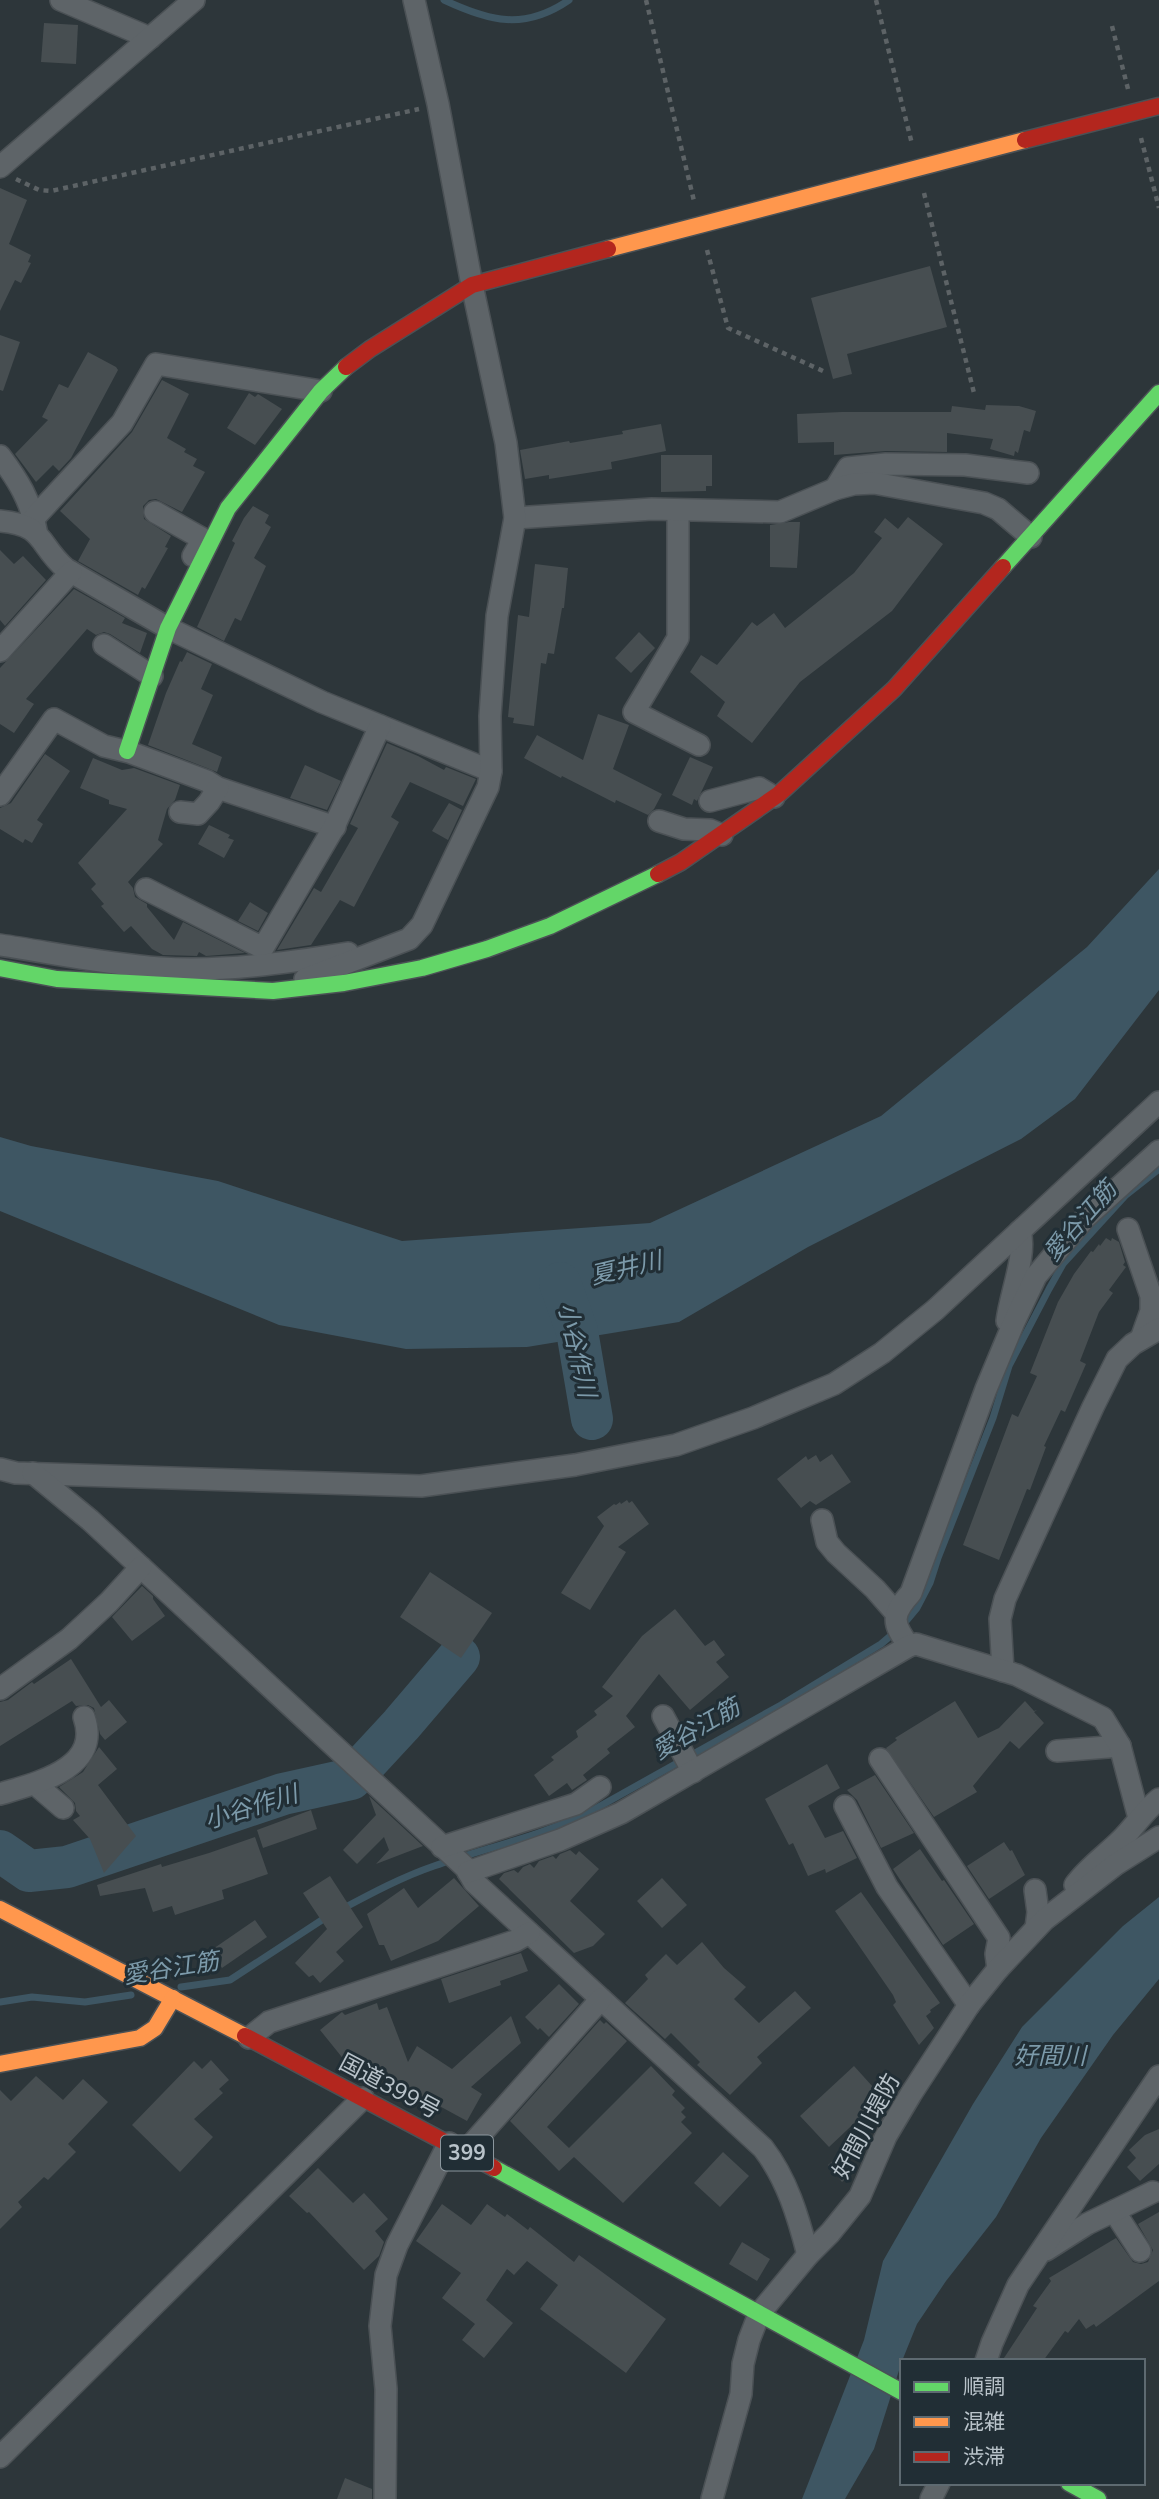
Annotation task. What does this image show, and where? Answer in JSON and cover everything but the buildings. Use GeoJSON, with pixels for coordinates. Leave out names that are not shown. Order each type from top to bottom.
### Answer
{"type":"FeatureCollection","features":[{"type":"Feature","properties":{"kind":"main road"},"geometry":{"type":"LineString","coordinates":[[127,751],[152,676],[162,624],[228,508],[321,391],[370,349],[472,285],[1159,106]]}},
{"type":"Feature","properties":{"kind":"main road"},"geometry":{"type":"LineString","coordinates":[[0,968],[57,979],[273,991],[344,983],[422,968],[487,949],[550,926],[598,904],[681,862],[722,835],[774,797],[894,689],[1159,393]]}},
{"type":"Feature","properties":{"kind":"main road","name":"国道399号"},"geometry":{"type":"LineString","coordinates":[[0,1909],[457,2148],[900,2391]]}},
{"type":"Feature","properties":{"kind":"main road"},"geometry":{"type":"LineString","coordinates":[[0,2064],[140,2038],[155,2028],[173,1998]]}},
{"type":"Feature","properties":{"kind":"main road"},"geometry":{"type":"LineString","coordinates":[[1073,2485],[1098,2499]]}},
{"type":"Feature","properties":{"kind":"street"},"geometry":{"type":"LineString","coordinates":[[61,0],[150,38]]}},
{"type":"Feature","properties":{"kind":"street"},"geometry":{"type":"LineString","coordinates":[[5,171],[194,0]]}},
{"type":"Feature","properties":{"kind":"street"},"geometry":{"type":"LineString","coordinates":[[273,991],[409,939],[422,925],[482,802],[491,771],[489,716],[497,616],[515,518],[506,443],[472,285],[438,104],[414,2]]}},
{"type":"Feature","properties":{"kind":"street"},"geometry":{"type":"LineString","coordinates":[[36,525],[122,423],[156,364],[321,391]]}},
{"type":"Feature","properties":{"kind":"street"},"geometry":{"type":"LineString","coordinates":[[0,456],[26,494],[36,525],[58,562],[71,572],[162,624],[322,702],[491,771]]}},
{"type":"Feature","properties":{"kind":"street"},"geometry":{"type":"LineString","coordinates":[[835,489],[848,468],[886,464],[965,464],[1028,473]]}},
{"type":"Feature","properties":{"kind":"street"},"geometry":{"type":"LineString","coordinates":[[515,518],[652,509],[780,512],[835,489],[874,483],[984,503],[998,509],[1031,537]]}},
{"type":"Feature","properties":{"kind":"street"},"geometry":{"type":"LineString","coordinates":[[678,510],[678,638],[634,712],[699,745]]}},
{"type":"Feature","properties":{"kind":"street"},"geometry":{"type":"LineString","coordinates":[[155,512],[203,539],[162,624]]}},
{"type":"Feature","properties":{"kind":"street"},"geometry":{"type":"LineString","coordinates":[[0,521],[36,525]]}},
{"type":"Feature","properties":{"kind":"street"},"geometry":{"type":"LineString","coordinates":[[0,651],[71,572]]}},
{"type":"Feature","properties":{"kind":"street"},"geometry":{"type":"LineString","coordinates":[[104,645],[152,676]]}},
{"type":"Feature","properties":{"kind":"street"},"geometry":{"type":"LineString","coordinates":[[0,795],[54,719],[104,746],[127,751],[218,788],[335,827]]}},
{"type":"Feature","properties":{"kind":"street"},"geometry":{"type":"LineString","coordinates":[[146,889],[263,948],[335,827],[380,726]]}},
{"type":"Feature","properties":{"kind":"street"},"geometry":{"type":"LineString","coordinates":[[180,812],[198,814],[218,788]]}},
{"type":"Feature","properties":{"kind":"street"},"geometry":{"type":"LineString","coordinates":[[710,801],[759,788],[774,797]]}},
{"type":"Feature","properties":{"kind":"street"},"geometry":{"type":"LineString","coordinates":[[659,821],[684,829],[710,830],[722,835]]}},
{"type":"Feature","properties":{"kind":"street"},"geometry":{"type":"LineString","coordinates":[[0,945],[161,968],[235,968],[359,951],[378,951]]}},
{"type":"Feature","properties":{"kind":"street"},"geometry":{"type":"LineString","coordinates":[[0,1469],[33,1473],[421,1486],[575,1465],[676,1446],[834,1384],[882,1353],[936,1310],[1159,1102]]}},
{"type":"Feature","properties":{"kind":"street"},"geometry":{"type":"LineString","coordinates":[[909,1646],[896,1627],[896,1614],[911,1593],[1009,1333],[1036,1276],[1085,1218],[1159,1152]]}},
{"type":"Feature","properties":{"kind":"street"},"geometry":{"type":"LineString","coordinates":[[1003,1671],[1000,1619],[1005,1599],[1093,1407],[1118,1359],[1150,1334],[1151,1296],[1128,1229]]}},
{"type":"Feature","properties":{"kind":"street"},"geometry":{"type":"LineString","coordinates":[[1009,1333],[1009,1301],[1023,1248],[1020,1231]]}},
{"type":"Feature","properties":{"kind":"street"},"geometry":{"type":"LineString","coordinates":[[33,1473],[141,1567],[442,1846],[467,1870],[474,1882],[763,2148],[778,2167],[789,2193],[808,2255]]}},
{"type":"Feature","properties":{"kind":"street"},"geometry":{"type":"LineString","coordinates":[[822,1520],[827,1542],[835,1553],[875,1589],[896,1614]]}},
{"type":"Feature","properties":{"kind":"street"},"geometry":{"type":"LineString","coordinates":[[0,1689],[69,1639],[109,1602],[141,1567]]}},
{"type":"Feature","properties":{"kind":"street"},"geometry":{"type":"LineString","coordinates":[[467,1870],[582,1831],[621,1813],[916,1644],[1017,1675],[1103,1718],[1120,1746],[1139,1818]]}},
{"type":"Feature","properties":{"kind":"street"},"geometry":{"type":"LineString","coordinates":[[663,1716],[693,1772]]}},
{"type":"Feature","properties":{"kind":"street"},"geometry":{"type":"LineString","coordinates":[[0,1794],[35,1784],[55,1775],[78,1759],[87,1740],[88,1728],[83,1717]]}},
{"type":"Feature","properties":{"kind":"street"},"geometry":{"type":"LineString","coordinates":[[1057,1751],[1120,1746]]}},
{"type":"Feature","properties":{"kind":"street"},"geometry":{"type":"LineString","coordinates":[[880,1759],[999,1938],[996,1954],[998,1969]]}},
{"type":"Feature","properties":{"kind":"street"},"geometry":{"type":"LineString","coordinates":[[35,1784],[63,1808]]}},
{"type":"Feature","properties":{"kind":"street"},"geometry":{"type":"LineString","coordinates":[[442,1846],[576,1804],[600,1787]]}},
{"type":"Feature","properties":{"kind":"street"},"geometry":{"type":"LineString","coordinates":[[1066,1903],[1077,1882],[1091,1865],[1119,1842],[1159,1799]]}},
{"type":"Feature","properties":{"kind":"street"},"geometry":{"type":"LineString","coordinates":[[845,1806],[887,1887],[969,2005]]}},
{"type":"Feature","properties":{"kind":"street","name":"好間川堤防"},"geometry":{"type":"LineString","coordinates":[[712,2499],[741,2394],[743,2364],[749,2340],[759,2314],[860,2196],[886,2136],[911,2094],[969,2005],[998,1969],[1036,1928],[1066,1903],[1159,1837]]}},
{"type":"Feature","properties":{"kind":"street"},"geometry":{"type":"LineString","coordinates":[[1035,1890],[1038,1912],[1036,1928]]}},
{"type":"Feature","properties":{"kind":"street"},"geometry":{"type":"LineString","coordinates":[[249,2038],[269,2022],[514,1941],[529,1933]]}},
{"type":"Feature","properties":{"kind":"street"},"geometry":{"type":"LineString","coordinates":[[385,2499],[386,2389],[380,2326],[386,2275],[397,2245],[457,2148],[601,1999]]}},
{"type":"Feature","properties":{"kind":"street"},"geometry":{"type":"LineString","coordinates":[[987,2359],[1018,2285],[1159,2076]]}},
{"type":"Feature","properties":{"kind":"street"},"geometry":{"type":"LineString","coordinates":[[1138,2107],[1159,2097]]}},
{"type":"Feature","properties":{"kind":"street"},"geometry":{"type":"LineString","coordinates":[[0,2457],[363,2098]]}},
{"type":"Feature","properties":{"kind":"street"},"geometry":{"type":"LineString","coordinates":[[1039,2255],[1087,2224],[1153,2192]]}},
{"type":"Feature","properties":{"kind":"street"},"geometry":{"type":"LineString","coordinates":[[1114,2211],[1140,2251]]}},
{"type":"Feature","properties":{"kind":"path"},"geometry":{"type":"LineString","coordinates":[[876,0],[974,393]]}},
{"type":"Feature","properties":{"kind":"path"},"geometry":{"type":"LineString","coordinates":[[5,171],[39,190],[51,191],[438,104]]}},
{"type":"Feature","properties":{"kind":"water","name":"夏井川"},"geometry":{"type":"Polygon","coordinates":[[[1159,869],[1159,990],[1075,1099],[1021,1139],[808,1247],[679,1322],[527,1347],[406,1349],[279,1325],[0,1211],[0,1137],[31,1146],[218,1181],[402,1241],[650,1223],[881,1116],[1087,947],[1159,869]]]}},
{"type":"Feature","properties":{"kind":"water","name":"好間川"},"geometry":{"type":"Polygon","coordinates":[[[1159,1897],[1159,1979],[1113,2035],[1041,2138],[996,2217],[946,2281],[917,2324],[903,2359],[900,2359],[900,2367],[874,2449],[845,2499],[802,2499],[864,2340],[883,2261],[973,2104],[1022,2027],[1123,1926],[1159,1897]]]}},
{"type":"Feature","properties":{"kind":"waterway"},"geometry":{"type":"LineString","coordinates":[[444,0],[476,13],[506,20],[537,16],[569,0]]}},
{"type":"Feature","properties":{"kind":"waterway","name":"愛谷江筋"},"geometry":{"type":"LineString","coordinates":[[342,1909],[422,1870],[530,1836],[586,1814],[781,1705],[881,1644],[902,1626],[917,1608],[930,1583],[993,1418],[1009,1366],[1063,1264],[1126,1195],[1159,1169]]}},
{"type":"Feature","properties":{"kind":"waterway","name":"小谷作川"},"geometry":{"type":"LineString","coordinates":[[560,1283],[577,1331],[592,1419]]}},
{"type":"Feature","properties":{"kind":"waterway","name":"小谷作川"},"geometry":{"type":"LineString","coordinates":[[0,1851],[29,1871],[67,1867],[283,1794],[351,1779],[459,1657]]}},
{"type":"Feature","properties":{"kind":"waterway","name":"愛谷江筋"},"geometry":{"type":"LineString","coordinates":[[181,1987],[230,1980],[328,1916]]}},
{"type":"Feature","properties":{"kind":"waterway","name":"愛谷江筋"},"geometry":{"type":"LineString","coordinates":[[0,2002],[32,1997],[85,2002],[131,1995]]}},
{"type":"Feature","properties":{"kind":"traffic: fast"},"geometry":{"type":"LineString","coordinates":[[127,751],[168,628],[228,508],[321,391],[346,367]]}},
{"type":"Feature","properties":{"kind":"traffic: fast"},"geometry":{"type":"LineString","coordinates":[[1003,567],[1159,393]]}},
{"type":"Feature","properties":{"kind":"traffic: fast"},"geometry":{"type":"LineString","coordinates":[[0,968],[57,979],[273,991],[344,983],[422,968],[487,949],[550,926],[658,874]]}},
{"type":"Feature","properties":{"kind":"traffic: fast"},"geometry":{"type":"LineString","coordinates":[[494,2168],[900,2391]]}},
{"type":"Feature","properties":{"kind":"traffic: fast"},"geometry":{"type":"LineString","coordinates":[[1073,2485],[1098,2499]]}},
{"type":"Feature","properties":{"kind":"traffic: slow"},"geometry":{"type":"LineString","coordinates":[[608,249],[1025,140]]}},
{"type":"Feature","properties":{"kind":"traffic: slow"},"geometry":{"type":"LineString","coordinates":[[0,1909],[245,2036]]}},
{"type":"Feature","properties":{"kind":"traffic: slow"},"geometry":{"type":"LineString","coordinates":[[0,2064],[140,2038],[155,2028],[173,1998]]}},
{"type":"Feature","properties":{"kind":"traffic: jam"},"geometry":{"type":"LineString","coordinates":[[1025,140],[1159,106]]}},
{"type":"Feature","properties":{"kind":"traffic: jam"},"geometry":{"type":"LineString","coordinates":[[346,367],[472,285],[608,249]]}},
{"type":"Feature","properties":{"kind":"traffic: jam"},"geometry":{"type":"LineString","coordinates":[[658,874],[681,862],[779,794],[894,689],[1003,567]]}},
{"type":"Feature","properties":{"kind":"traffic: jam"},"geometry":{"type":"LineString","coordinates":[[245,2036],[494,2168]]}}]}
